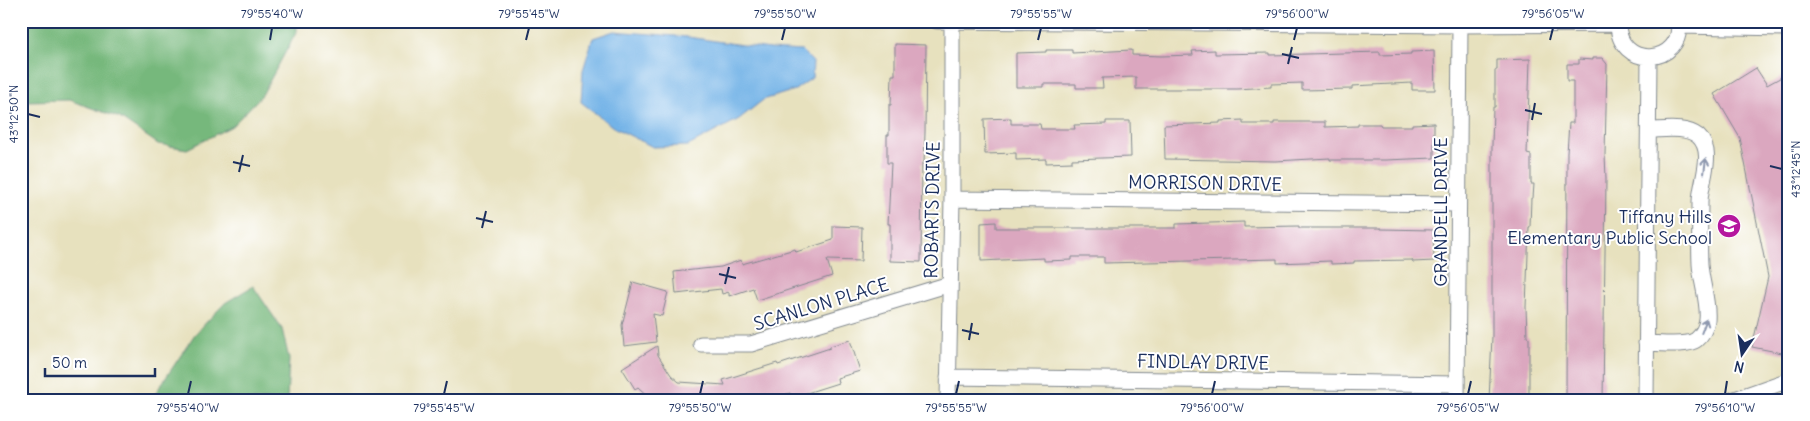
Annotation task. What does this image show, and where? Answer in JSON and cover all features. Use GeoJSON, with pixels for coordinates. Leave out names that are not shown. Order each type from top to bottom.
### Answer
{"type":"FeatureCollection","features":[{"type":"Feature","properties":{"kind":"street"},"geometry":{"type":"LineString","coordinates":[[937,21],[1460,25],[1618,22],[1620,38],[1624,46],[1640,56],[1650,57],[1658,56],[1673,45],[1677,36],[1678,23],[1789,28]]}},
{"type":"Feature","properties":{"kind":"street","name":"ROBARTS DRIVE"},"geometry":{"type":"LineString","coordinates":[[948,400],[952,199],[952,22]]}},
{"type":"Feature","properties":{"kind":"street","name":"GRANDELL DRIVE"},"geometry":{"type":"LineString","coordinates":[[1457,400],[1460,25]]}},
{"type":"Feature","properties":{"kind":"street"},"geometry":{"type":"LineString","coordinates":[[1646,400],[1650,57]]}},
{"type":"Feature","properties":{"kind":"street"},"geometry":{"type":"LineString","coordinates":[[1646,343],[1674,344],[1694,341],[1703,333],[1708,312],[1700,264],[1700,196],[1706,164],[1706,150],[1698,136],[1685,131],[1649,130]]}},
{"type":"Feature","properties":{"kind":"street","name":"MORRISON DRIVE"},"geometry":{"type":"LineString","coordinates":[[952,199],[1458,204]]}},
{"type":"Feature","properties":{"kind":"street","name":"SCANLON PLACE"},"geometry":{"type":"LineString","coordinates":[[701,344],[751,344],[950,284]]}},
{"type":"Feature","properties":{"kind":"street","name":"FINDLAY DRIVE"},"geometry":{"type":"LineString","coordinates":[[948,377],[1457,384]]}},
{"type":"Feature","properties":{"kind":"street"},"geometry":{"type":"LineString","coordinates":[[1732,400],[1789,380]]}},
{"type":"Feature","properties":{"kind":"green space"},"geometry":{"type":"Polygon","coordinates":[[[21,21],[297,21],[297,31],[262,95],[232,126],[187,149],[158,144],[120,118],[69,100],[28,101],[21,103],[21,21]]]}},
{"type":"Feature","properties":{"kind":"green space"},"geometry":{"type":"Polygon","coordinates":[[[253,286],[282,329],[289,359],[287,400],[151,400],[195,334],[225,303],[253,286]]]}},
{"type":"Feature","properties":{"kind":"water"},"geometry":{"type":"Polygon","coordinates":[[[614,31],[688,37],[770,49],[802,51],[813,62],[812,78],[795,90],[763,100],[739,119],[688,146],[653,147],[613,127],[581,102],[583,70],[593,38],[614,31]]]}},
{"type":"Feature","properties":{"kind":"building"},"geometry":{"type":"Polygon","coordinates":[[[895,44],[926,45],[921,262],[890,261],[890,224],[888,224],[891,163],[887,163],[887,135],[889,135],[892,75],[895,75],[895,44]]]}},
{"type":"Feature","properties":{"kind":"building"},"geometry":{"type":"Polygon","coordinates":[[[1046,50],[1072,50],[1072,53],[1132,50],[1132,55],[1162,56],[1193,55],[1192,51],[1215,50],[1215,54],[1270,53],[1270,55],[1380,52],[1380,55],[1434,51],[1435,90],[1412,90],[1412,83],[1352,86],[1352,89],[1302,90],[1302,83],[1271,84],[1271,87],[1237,89],[1136,89],[1136,77],[1102,78],[1103,88],[1076,88],[1076,84],[1043,84],[1043,87],[1016,87],[1016,53],[1046,52],[1046,50]]]}},
{"type":"Feature","properties":{"kind":"building"},"geometry":{"type":"Polygon","coordinates":[[[1593,58],[1602,58],[1607,64],[1603,400],[1566,400],[1567,153],[1569,123],[1573,123],[1573,81],[1567,81],[1567,64],[1579,64],[1579,59],[1593,60],[1593,58]]]}},
{"type":"Feature","properties":{"kind":"building"},"geometry":{"type":"Polygon","coordinates":[[[1530,59],[1527,154],[1531,155],[1531,184],[1534,184],[1529,227],[1526,307],[1527,337],[1529,338],[1529,400],[1489,400],[1492,337],[1492,145],[1495,70],[1497,70],[1497,60],[1530,59]]]}},
{"type":"Feature","properties":{"kind":"building"},"geometry":{"type":"Polygon","coordinates":[[[1756,68],[1767,85],[1789,73],[1789,346],[1787,354],[1752,347],[1768,277],[1740,138],[1714,94],[1756,68]]]}},
{"type":"Feature","properties":{"kind":"building"},"geometry":{"type":"Polygon","coordinates":[[[1011,118],[1011,124],[1040,124],[1041,129],[1075,129],[1074,125],[1106,124],[1106,121],[1130,121],[1131,157],[1072,159],[1072,162],[1046,163],[1046,159],[1016,160],[1016,153],[985,154],[984,119],[1011,118]]]}},
{"type":"Feature","properties":{"kind":"building"},"geometry":{"type":"Polygon","coordinates":[[[1243,120],[1243,124],[1325,122],[1325,127],[1358,126],[1358,124],[1412,126],[1412,124],[1434,123],[1434,158],[1330,160],[1330,158],[1275,161],[1165,159],[1164,125],[1220,123],[1220,121],[1243,120]]]}},
{"type":"Feature","properties":{"kind":"building"},"geometry":{"type":"Polygon","coordinates":[[[996,222],[996,228],[1176,228],[1176,224],[1244,222],[1244,227],[1299,226],[1299,228],[1433,230],[1434,261],[1354,261],[1354,263],[1331,264],[1331,261],[1277,263],[1277,259],[1104,263],[1104,257],[1072,257],[1072,260],[1044,261],[1044,258],[981,261],[981,223],[996,222]]]}},
{"type":"Feature","properties":{"kind":"building"},"geometry":{"type":"Polygon","coordinates":[[[833,226],[862,227],[861,261],[827,260],[832,276],[757,300],[753,288],[729,296],[729,292],[722,294],[721,289],[676,294],[674,272],[721,267],[741,260],[742,264],[795,249],[796,252],[833,240],[833,226]]]}},
{"type":"Feature","properties":{"kind":"building"},"geometry":{"type":"Polygon","coordinates":[[[633,282],[668,292],[662,316],[653,314],[656,342],[624,346],[622,325],[633,282]]]}},
{"type":"Feature","properties":{"kind":"building"},"geometry":{"type":"Polygon","coordinates":[[[850,340],[860,371],[837,378],[838,383],[791,398],[790,393],[769,400],[652,400],[638,387],[635,389],[622,368],[657,346],[658,355],[671,375],[679,382],[725,385],[723,380],[777,363],[778,365],[850,340]]]}},
{"type":"Feature","properties":{"kind":"place","name":"Tiffany Hills Elementary Public School"},"geometry":{"type":"Point","coordinates":[1729,226]}}]}
